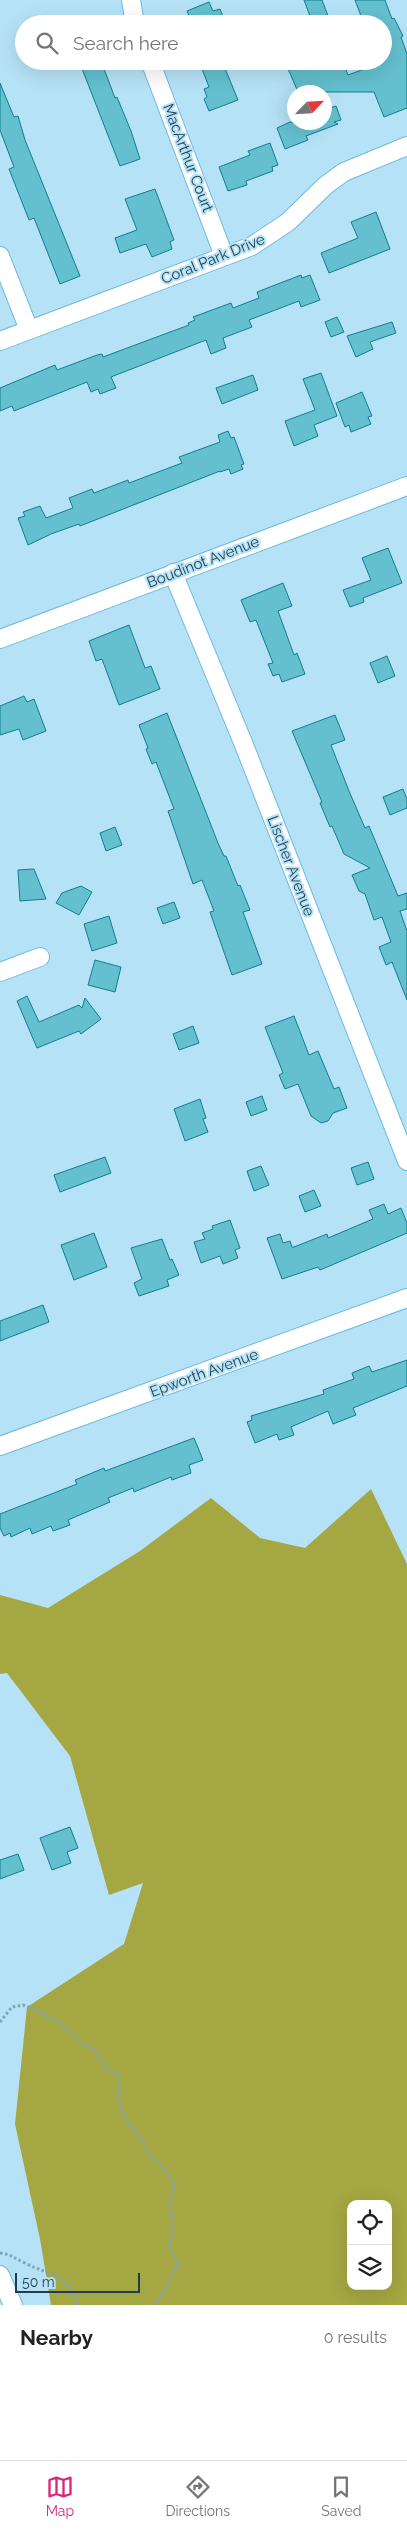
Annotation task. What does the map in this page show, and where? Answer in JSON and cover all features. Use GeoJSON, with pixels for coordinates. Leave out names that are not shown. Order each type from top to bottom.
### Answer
{"type":"FeatureCollection","features":[{"type":"Feature","properties":{"kind":"street"},"geometry":{"type":"LineString","coordinates":[[130,0],[134,15]]}},
{"type":"Feature","properties":{"kind":"street","name":"MacArthur Court"},"geometry":{"type":"LineString","coordinates":[[153,70],[224,256]]}},
{"type":"Feature","properties":{"kind":"street","name":"Coral Park Drive"},"geometry":{"type":"LineString","coordinates":[[0,341],[252,246],[288,222],[326,185],[344,172],[407,146]]}},
{"type":"Feature","properties":{"kind":"street"},"geometry":{"type":"LineString","coordinates":[[0,256],[29,330]]}},
{"type":"Feature","properties":{"kind":"street","name":"Boudinot Avenue"},"geometry":{"type":"LineString","coordinates":[[0,639],[407,486]]}},
{"type":"Feature","properties":{"kind":"street","name":"Lischer Avenue"},"geometry":{"type":"LineString","coordinates":[[173,573],[244,745],[407,1161]]}},
{"type":"Feature","properties":{"kind":"street"},"geometry":{"type":"LineString","coordinates":[[0,972],[40,957]]}},
{"type":"Feature","properties":{"kind":"street","name":"Epworth Avenue"},"geometry":{"type":"LineString","coordinates":[[0,1446],[407,1298]]}},
{"type":"Feature","properties":{"kind":"street"},"geometry":{"type":"LineString","coordinates":[[0,2275],[13,2305]]}},
{"type":"Feature","properties":{"kind":"path"},"geometry":{"type":"LineString","coordinates":[[0,2022],[12,2007],[23,2005],[31,2008],[59,2022],[77,2040],[96,2050],[105,2067],[119,2075],[118,2100],[125,2119],[142,2140],[148,2154],[169,2175],[174,2187],[170,2203],[173,2227],[169,2247],[179,2265],[156,2305]]}},
{"type":"Feature","properties":{"kind":"path"},"geometry":{"type":"LineString","coordinates":[[0,2259],[2,2254],[47,2270],[61,2279],[72,2292],[78,2305]]}},
{"type":"Feature","properties":{"kind":"shaded area"},"geometry":{"type":"Polygon","coordinates":[[[371,1489],[407,1564],[407,2305],[51,2305],[40,2239],[15,2124],[27,2007],[124,1944],[143,1883],[109,1895],[70,1756],[7,1673],[0,1674],[0,1595],[48,1608],[140,1551],[211,1498],[260,1538],[305,1548],[371,1489]]]}},
{"type":"Feature","properties":{"kind":"building"},"geometry":{"type":"Polygon","coordinates":[[[304,0],[322,0],[328,15],[310,15],[304,0]]]}},
{"type":"Feature","properties":{"kind":"building"},"geometry":{"type":"Polygon","coordinates":[[[355,0],[385,0],[391,15],[361,15],[355,0]]]}},
{"type":"Feature","properties":{"kind":"building"},"geometry":{"type":"Polygon","coordinates":[[[209,2],[213,11],[220,9],[222,15],[189,15],[187,11],[209,2]]]}},
{"type":"Feature","properties":{"kind":"building"},"geometry":{"type":"Polygon","coordinates":[[[394,18],[403,36],[401,37],[407,54],[407,108],[384,117],[374,92],[332,92],[332,85],[295,85],[289,70],[346,70],[348,75],[361,70],[392,70],[392,19],[394,18]]]}},
{"type":"Feature","properties":{"kind":"building"},"geometry":{"type":"Polygon","coordinates":[[[83,70],[104,70],[131,131],[140,159],[120,166],[83,70]]]}},
{"type":"Feature","properties":{"kind":"building"},"geometry":{"type":"Polygon","coordinates":[[[202,70],[226,70],[238,100],[209,111],[204,99],[207,97],[204,89],[209,87],[202,70]]]}},
{"type":"Feature","properties":{"kind":"building"},"geometry":{"type":"Polygon","coordinates":[[[0,83],[14,117],[18,116],[25,140],[80,276],[60,284],[34,218],[29,220],[9,169],[14,167],[0,130],[0,83]]]}},
{"type":"Feature","properties":{"kind":"building"},"geometry":{"type":"Polygon","coordinates":[[[336,106],[341,120],[334,122],[338,124],[332,126],[332,107],[336,106]]]}},
{"type":"Feature","properties":{"kind":"building"},"geometry":{"type":"Polygon","coordinates":[[[287,123],[287,130],[322,130],[306,136],[308,140],[285,149],[277,128],[287,123]]]}},
{"type":"Feature","properties":{"kind":"building"},"geometry":{"type":"Polygon","coordinates":[[[270,143],[278,165],[272,167],[273,171],[246,181],[247,185],[228,191],[219,167],[250,155],[248,151],[270,143]]]}},
{"type":"Feature","properties":{"kind":"building"},"geometry":{"type":"Polygon","coordinates":[[[155,189],[174,240],[170,242],[172,249],[152,257],[146,244],[120,253],[115,238],[137,230],[125,199],[155,189]]]}},
{"type":"Feature","properties":{"kind":"building"},"geometry":{"type":"Polygon","coordinates":[[[376,212],[390,249],[329,273],[321,253],[358,238],[351,222],[376,212]]]}},
{"type":"Feature","properties":{"kind":"building"},"geometry":{"type":"Polygon","coordinates":[[[301,275],[302,278],[310,275],[320,300],[301,307],[299,301],[249,320],[252,327],[223,338],[226,348],[211,354],[206,340],[111,377],[116,388],[100,394],[98,389],[91,392],[87,382],[14,411],[12,406],[0,411],[0,388],[55,365],[57,370],[97,355],[102,354],[103,357],[189,325],[188,323],[195,320],[193,317],[231,303],[233,308],[259,298],[257,292],[301,275]]]}},
{"type":"Feature","properties":{"kind":"building"},"geometry":{"type":"Polygon","coordinates":[[[337,317],[344,332],[331,337],[325,322],[337,317]]]}},
{"type":"Feature","properties":{"kind":"building"},"geometry":{"type":"Polygon","coordinates":[[[392,322],[396,333],[370,342],[373,349],[356,357],[347,336],[392,322]]]}},
{"type":"Feature","properties":{"kind":"building"},"geometry":{"type":"Polygon","coordinates":[[[321,373],[337,416],[314,425],[318,436],[294,446],[285,421],[315,410],[303,379],[321,373]]]}},
{"type":"Feature","properties":{"kind":"building"},"geometry":{"type":"Polygon","coordinates":[[[253,375],[258,390],[222,404],[216,388],[253,375]]]}},
{"type":"Feature","properties":{"kind":"building"},"geometry":{"type":"Polygon","coordinates":[[[362,392],[372,416],[368,417],[371,424],[351,432],[349,425],[345,427],[336,403],[362,392]]]}},
{"type":"Feature","properties":{"kind":"building"},"geometry":{"type":"Polygon","coordinates":[[[228,431],[231,438],[234,437],[244,464],[241,465],[243,469],[231,474],[229,469],[220,471],[80,526],[79,524],[51,534],[28,545],[18,518],[25,516],[23,512],[40,506],[46,518],[73,508],[69,498],[92,489],[94,493],[128,480],[129,483],[182,463],[179,457],[220,442],[218,435],[228,431]]]}},
{"type":"Feature","properties":{"kind":"building"},"geometry":{"type":"Polygon","coordinates":[[[388,548],[402,583],[363,598],[364,602],[350,607],[343,590],[371,580],[362,558],[388,548]]]}},
{"type":"Feature","properties":{"kind":"building"},"geometry":{"type":"Polygon","coordinates":[[[283,583],[292,606],[278,611],[294,655],[297,653],[305,674],[282,682],[279,674],[273,676],[268,664],[273,663],[256,620],[250,622],[241,600],[283,583]]]}},
{"type":"Feature","properties":{"kind":"building"},"geometry":{"type":"Polygon","coordinates":[[[129,625],[145,668],[151,666],[160,689],[119,705],[102,659],[96,661],[89,641],[129,625]]]}},
{"type":"Feature","properties":{"kind":"building"},"geometry":{"type":"Polygon","coordinates":[[[387,656],[395,676],[378,683],[370,663],[387,656]]]}},
{"type":"Feature","properties":{"kind":"building"},"geometry":{"type":"Polygon","coordinates":[[[24,696],[27,702],[34,699],[46,731],[23,740],[19,729],[0,735],[0,706],[24,696]]]}},
{"type":"Feature","properties":{"kind":"building"},"geometry":{"type":"Polygon","coordinates":[[[167,713],[218,843],[224,856],[226,856],[238,886],[240,885],[250,910],[243,912],[262,964],[232,975],[210,912],[214,911],[202,880],[193,884],[168,811],[174,809],[156,762],[152,764],[139,725],[167,713]]]}},
{"type":"Feature","properties":{"kind":"building"},"geometry":{"type":"Polygon","coordinates":[[[335,715],[345,740],[331,745],[349,791],[365,828],[369,826],[398,896],[407,893],[407,909],[400,911],[407,931],[407,1000],[392,962],[386,965],[379,947],[391,942],[382,917],[374,920],[365,894],[359,891],[352,875],[370,868],[344,854],[332,826],[330,827],[320,803],[322,802],[292,731],[335,715]]]}},
{"type":"Feature","properties":{"kind":"building"},"geometry":{"type":"Polygon","coordinates":[[[403,789],[407,799],[407,808],[390,815],[383,797],[403,789]]]}},
{"type":"Feature","properties":{"kind":"building"},"geometry":{"type":"Polygon","coordinates":[[[115,827],[122,845],[106,851],[100,833],[115,827]]]}},
{"type":"Feature","properties":{"kind":"building"},"geometry":{"type":"Polygon","coordinates":[[[34,869],[46,899],[20,901],[18,870],[34,869]]]}},
{"type":"Feature","properties":{"kind":"building"},"geometry":{"type":"Polygon","coordinates":[[[81,886],[92,892],[79,915],[56,903],[62,893],[81,886]]]}},
{"type":"Feature","properties":{"kind":"building"},"geometry":{"type":"Polygon","coordinates":[[[174,902],[180,918],[163,924],[157,908],[174,902]]]}},
{"type":"Feature","properties":{"kind":"building"},"geometry":{"type":"Polygon","coordinates":[[[109,916],[117,943],[92,951],[84,924],[109,916]]]}},
{"type":"Feature","properties":{"kind":"building"},"geometry":{"type":"Polygon","coordinates":[[[95,960],[121,967],[115,992],[88,985],[95,960]]]}},
{"type":"Feature","properties":{"kind":"building"},"geometry":{"type":"Polygon","coordinates":[[[27,996],[39,1022],[79,1005],[82,1008],[85,998],[101,1019],[81,1034],[79,1031],[37,1048],[17,1001],[27,996]]]}},
{"type":"Feature","properties":{"kind":"building"},"geometry":{"type":"Polygon","coordinates":[[[294,1016],[309,1055],[318,1051],[334,1089],[339,1087],[347,1108],[333,1113],[328,1121],[321,1123],[311,1116],[298,1084],[285,1089],[279,1075],[283,1073],[265,1027],[294,1016]]]}},
{"type":"Feature","properties":{"kind":"building"},"geometry":{"type":"Polygon","coordinates":[[[193,1026],[199,1043],[179,1050],[173,1034],[193,1026]]]}},
{"type":"Feature","properties":{"kind":"building"},"geometry":{"type":"Polygon","coordinates":[[[262,1096],[267,1110],[251,1116],[246,1102],[262,1096]]]}},
{"type":"Feature","properties":{"kind":"building"},"geometry":{"type":"Polygon","coordinates":[[[200,1099],[206,1118],[203,1119],[208,1132],[185,1141],[174,1109],[200,1099]]]}},
{"type":"Feature","properties":{"kind":"building"},"geometry":{"type":"Polygon","coordinates":[[[105,1157],[111,1173],[60,1192],[54,1175],[105,1157]]]}},
{"type":"Feature","properties":{"kind":"building"},"geometry":{"type":"Polygon","coordinates":[[[368,1162],[374,1179],[357,1185],[351,1168],[368,1162]]]}},
{"type":"Feature","properties":{"kind":"building"},"geometry":{"type":"Polygon","coordinates":[[[261,1166],[269,1185],[254,1191],[247,1171],[261,1166]]]}},
{"type":"Feature","properties":{"kind":"building"},"geometry":{"type":"Polygon","coordinates":[[[314,1190],[321,1206],[305,1212],[299,1196],[314,1190]]]}},
{"type":"Feature","properties":{"kind":"building"},"geometry":{"type":"Polygon","coordinates":[[[384,1204],[388,1214],[401,1208],[407,1223],[407,1233],[320,1270],[318,1267],[282,1279],[267,1238],[280,1234],[283,1243],[290,1241],[292,1247],[294,1247],[327,1234],[328,1238],[373,1219],[369,1210],[384,1204]]]}},
{"type":"Feature","properties":{"kind":"building"},"geometry":{"type":"Polygon","coordinates":[[[230,1220],[240,1248],[235,1250],[238,1258],[223,1264],[220,1256],[201,1263],[194,1242],[205,1239],[202,1233],[213,1229],[212,1226],[230,1220]]]}},
{"type":"Feature","properties":{"kind":"building"},"geometry":{"type":"Polygon","coordinates":[[[94,1233],[107,1267],[74,1280],[61,1245],[94,1233]]]}},
{"type":"Feature","properties":{"kind":"building"},"geometry":{"type":"Polygon","coordinates":[[[162,1239],[170,1260],[172,1259],[179,1275],[167,1280],[169,1286],[139,1296],[134,1283],[142,1279],[131,1248],[162,1239]]]}},
{"type":"Feature","properties":{"kind":"building"},"geometry":{"type":"Polygon","coordinates":[[[43,1305],[49,1322],[0,1341],[0,1321],[43,1305]]]}},
{"type":"Feature","properties":{"kind":"building"},"geometry":{"type":"Polygon","coordinates":[[[407,1360],[407,1386],[353,1408],[356,1415],[333,1424],[328,1411],[291,1427],[294,1435],[279,1440],[277,1434],[255,1443],[247,1422],[252,1420],[251,1416],[324,1394],[323,1390],[354,1379],[352,1373],[369,1366],[372,1372],[407,1360]]]}},
{"type":"Feature","properties":{"kind":"building"},"geometry":{"type":"Polygon","coordinates":[[[194,1438],[203,1460],[189,1465],[191,1473],[172,1480],[171,1477],[134,1492],[133,1488],[108,1498],[110,1502],[68,1520],[70,1525],[53,1531],[51,1526],[32,1534],[30,1528],[11,1537],[10,1533],[4,1536],[0,1528],[0,1514],[77,1484],[75,1480],[104,1468],[105,1471],[194,1438]]]}},
{"type":"Feature","properties":{"kind":"building"},"geometry":{"type":"Polygon","coordinates":[[[70,1827],[78,1848],[67,1852],[71,1863],[52,1870],[40,1838],[70,1827]]]}},
{"type":"Feature","properties":{"kind":"building"},"geometry":{"type":"Polygon","coordinates":[[[18,1854],[24,1870],[0,1879],[0,1860],[18,1854]]]}}]}
